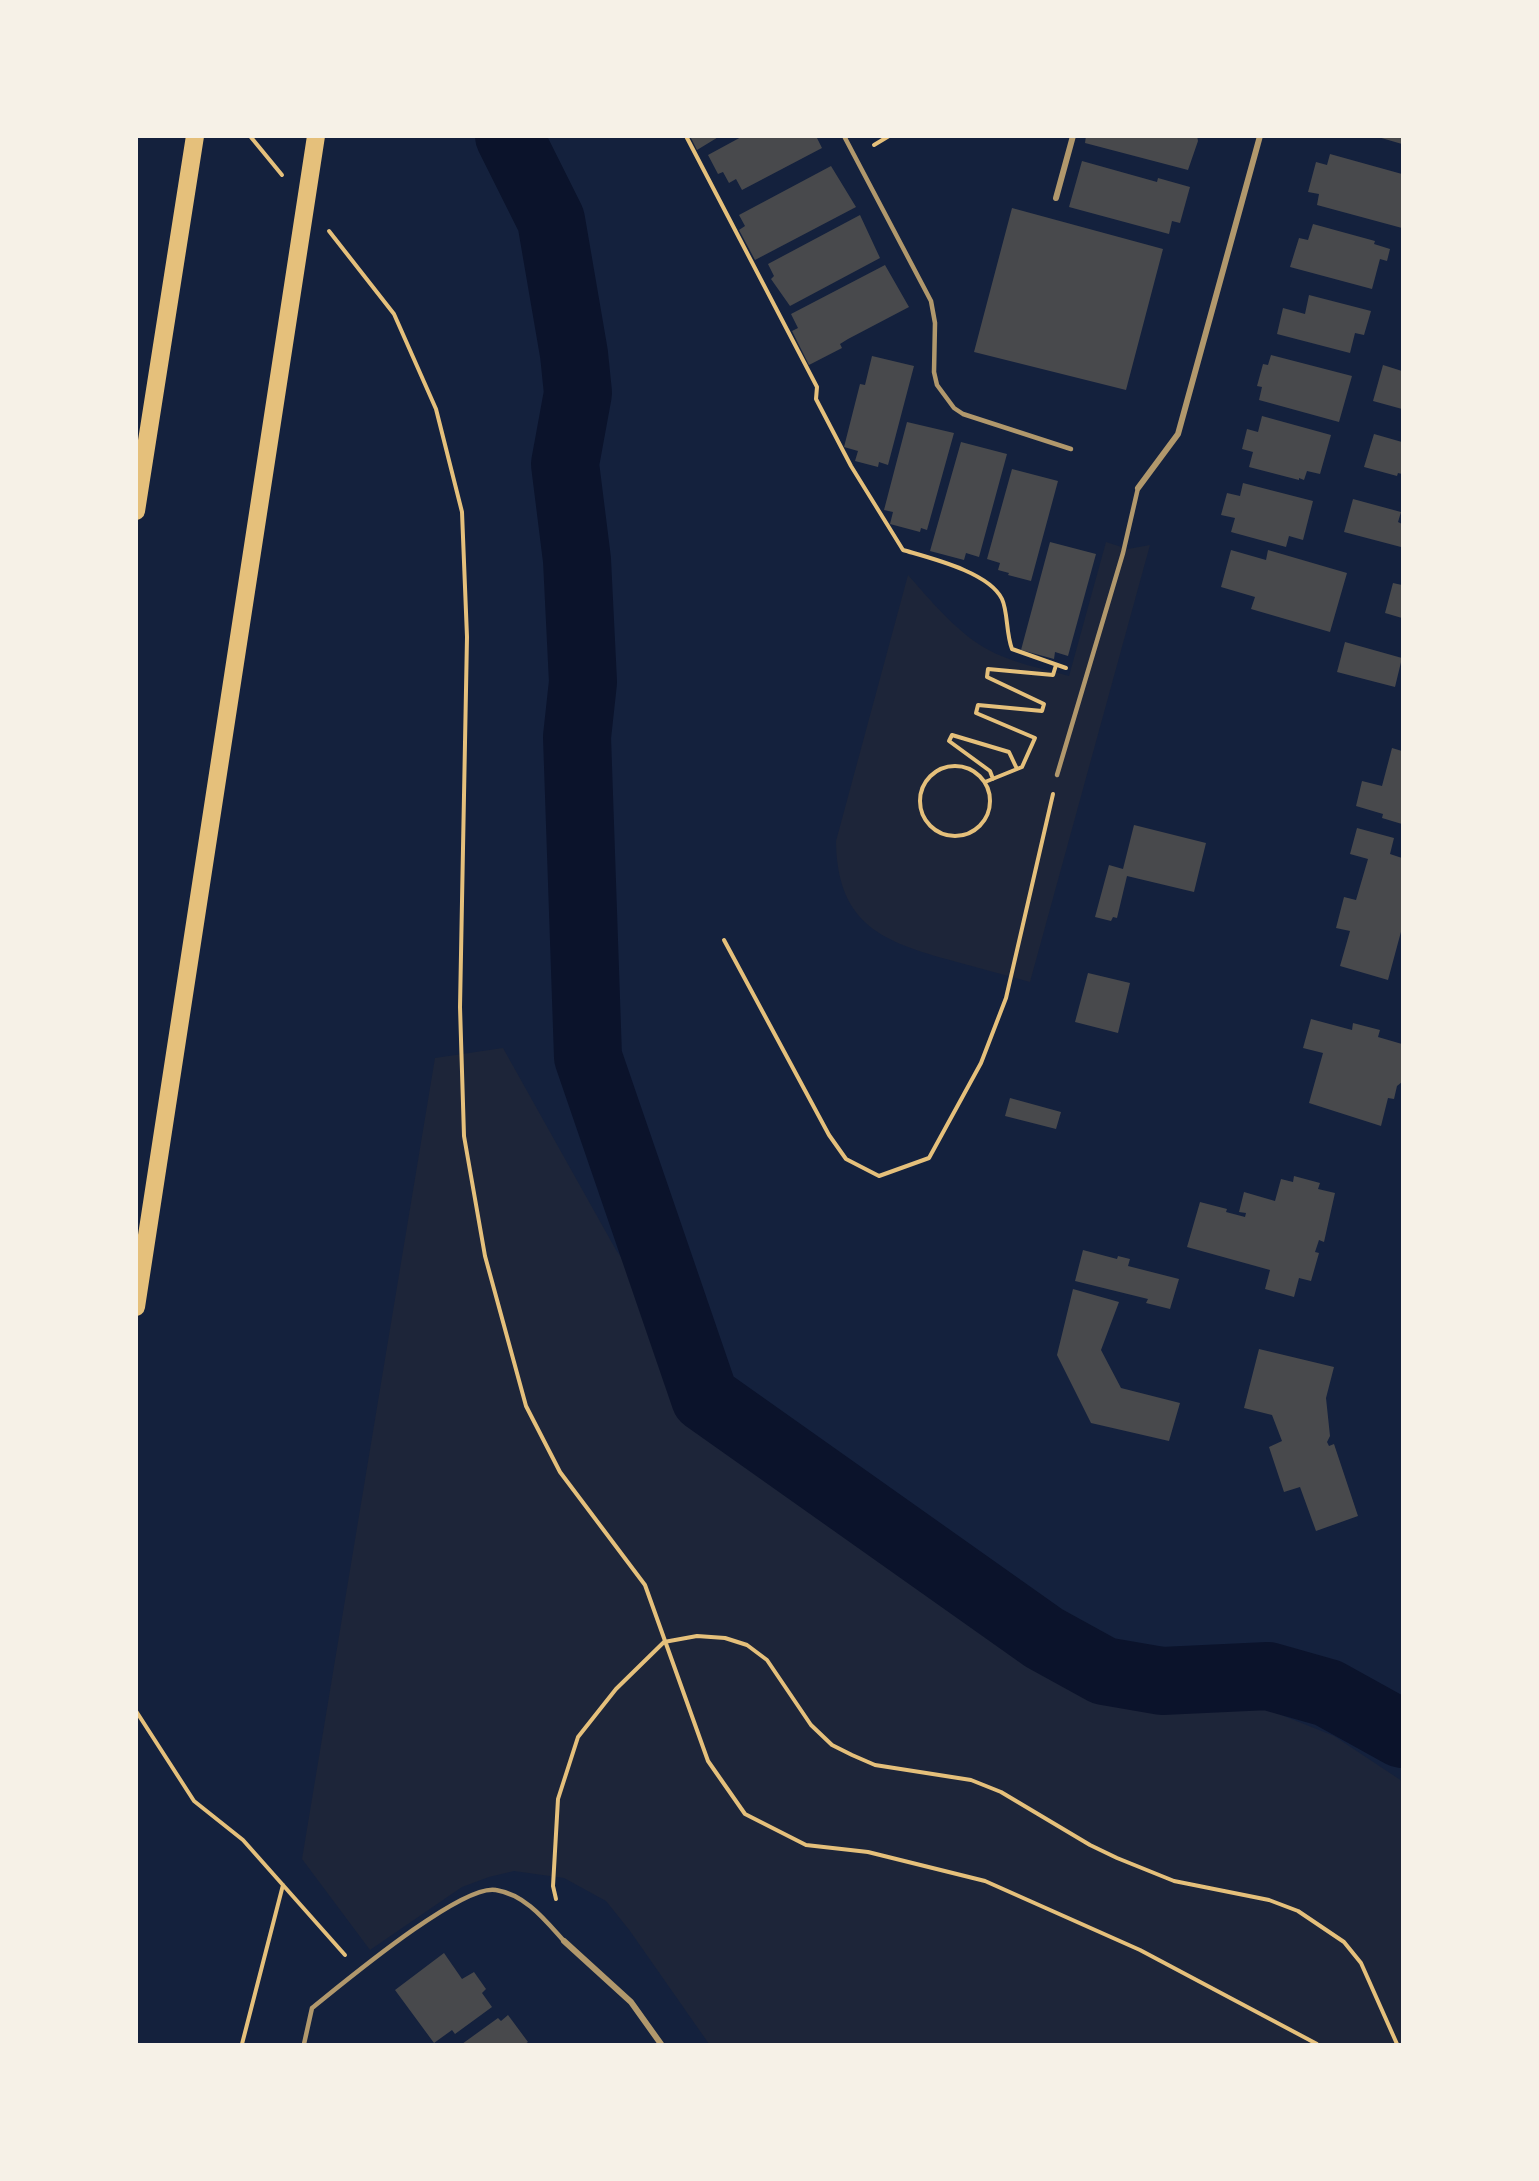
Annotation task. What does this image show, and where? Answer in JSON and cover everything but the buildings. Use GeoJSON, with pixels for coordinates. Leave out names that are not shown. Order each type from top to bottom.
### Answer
{"type":"FeatureCollection","features":[{"type":"Feature","properties":{"kind":"highway"},"geometry":{"type":"LineString","coordinates":[[136,512],[195,136]]}},
{"type":"Feature","properties":{"kind":"highway"},"geometry":{"type":"LineString","coordinates":[[136,1307],[286,319],[316,136]]}},
{"type":"Feature","properties":{"kind":"street"},"geometry":{"type":"LineString","coordinates":[[1056,198],[1073,136]]}},
{"type":"Feature","properties":{"kind":"street"},"geometry":{"type":"LineString","coordinates":[[1138,488],[1178,434],[1260,136]]}},
{"type":"Feature","properties":{"kind":"street"},"geometry":{"type":"LineString","coordinates":[[564,1941],[631,2002],[661,2044]]}},
{"type":"Feature","properties":{"kind":"lane"},"geometry":{"type":"LineString","coordinates":[[844,136],[931,301],[935,323],[934,372],[937,385],[945,397],[963,414],[1071,449]]}},
{"type":"Feature","properties":{"kind":"lane"},"geometry":{"type":"LineString","coordinates":[[1057,775],[1123,554],[1138,488]]}},
{"type":"Feature","properties":{"kind":"lane"},"geometry":{"type":"LineString","coordinates":[[304,2044],[312,2008],[358,1971],[456,1901],[494,1889],[527,1902],[564,1941]]}},
{"type":"Feature","properties":{"kind":"path"},"geometry":{"type":"LineString","coordinates":[[250,136],[286,180]]}},
{"type":"Feature","properties":{"kind":"path"},"geometry":{"type":"LineString","coordinates":[[686,136],[817,387],[816,399],[851,466],[903,550],[948,564],[992,585],[1003,600],[1006,634],[1012,649],[1087,674]]}},
{"type":"Feature","properties":{"kind":"path"},"geometry":{"type":"LineString","coordinates":[[323,223],[394,314],[436,409],[462,512],[467,637],[460,1007],[462,1101],[464,1136],[485,1257],[526,1407],[560,1472],[645,1586],[708,1761],[745,1814],[806,1845],[868,1852],[985,1881],[1140,1950],[1317,2044]]}},
{"type":"Feature","properties":{"kind":"path"},"geometry":{"type":"LineString","coordinates":[[985,782],[1022,767],[1035,738],[976,713],[978,705],[1042,711],[1044,704],[987,677],[988,669],[1053,675],[1056,665]]}},
{"type":"Feature","properties":{"kind":"path"},"geometry":{"type":"LineString","coordinates":[[993,779],[990,771],[949,741],[952,735],[1009,752],[1017,769]]}},
{"type":"Feature","properties":{"kind":"path"},"geometry":{"type":"LineString","coordinates":[[949,767],[963,767],[975,772],[985,782],[990,795],[989,809],[984,821],[974,831],[961,836],[948,836],[935,830],[926,820],[921,807],[921,794],[927,782],[937,772],[949,767]]}},
{"type":"Feature","properties":{"kind":"path"},"geometry":{"type":"LineString","coordinates":[[724,940],[829,1135],[846,1159],[879,1176],[929,1158],[981,1063],[1006,998],[1057,775]]}},
{"type":"Feature","properties":{"kind":"path"},"geometry":{"type":"LineString","coordinates":[[564,1941],[553,1886],[558,1799],[578,1737],[616,1689],[664,1642],[697,1636],[725,1638],[747,1645],[767,1660],[811,1725],[832,1745],[852,1755],[875,1765],[971,1780],[1001,1792],[1090,1845],[1174,1881],[1269,1900],[1298,1911],[1344,1942],[1361,1963],[1396,2044]]}},
{"type":"Feature","properties":{"kind":"path"},"geometry":{"type":"LineString","coordinates":[[136,1711],[194,1801],[243,1840],[358,1971]]}},
{"type":"Feature","properties":{"kind":"path"},"geometry":{"type":"LineString","coordinates":[[242,2044],[283,1884]]}},
{"type":"Feature","properties":{"kind":"shaded area"},"geometry":{"type":"Polygon","coordinates":[[[1106,542],[1128,549],[1150,545],[1030,982],[922,952],[881,934],[866,923],[853,908],[844,890],[838,868],[836,841],[908,575],[954,624],[985,648],[1016,661],[1069,676],[1106,542]]]}},
{"type":"Feature","properties":{"kind":"shaded area"},"geometry":{"type":"Polygon","coordinates":[[[503,1048],[616,1250],[715,1390],[881,1555],[1334,1736],[1402,1781],[1402,2044],[709,2044],[630,1931],[606,1901],[564,1878],[514,1871],[462,1887],[370,1950],[302,1859],[435,1058],[503,1048]]]}},
{"type":"Feature","properties":{"kind":"waterway"},"geometry":{"type":"LineString","coordinates":[[509,136],[551,220],[574,354],[578,393],[565,464],[577,560],[583,682],[577,737],[588,1057],[705,1398],[1044,1638],[1104,1671],[1162,1681],[1268,1676],[1328,1693],[1402,1734]]}}]}
